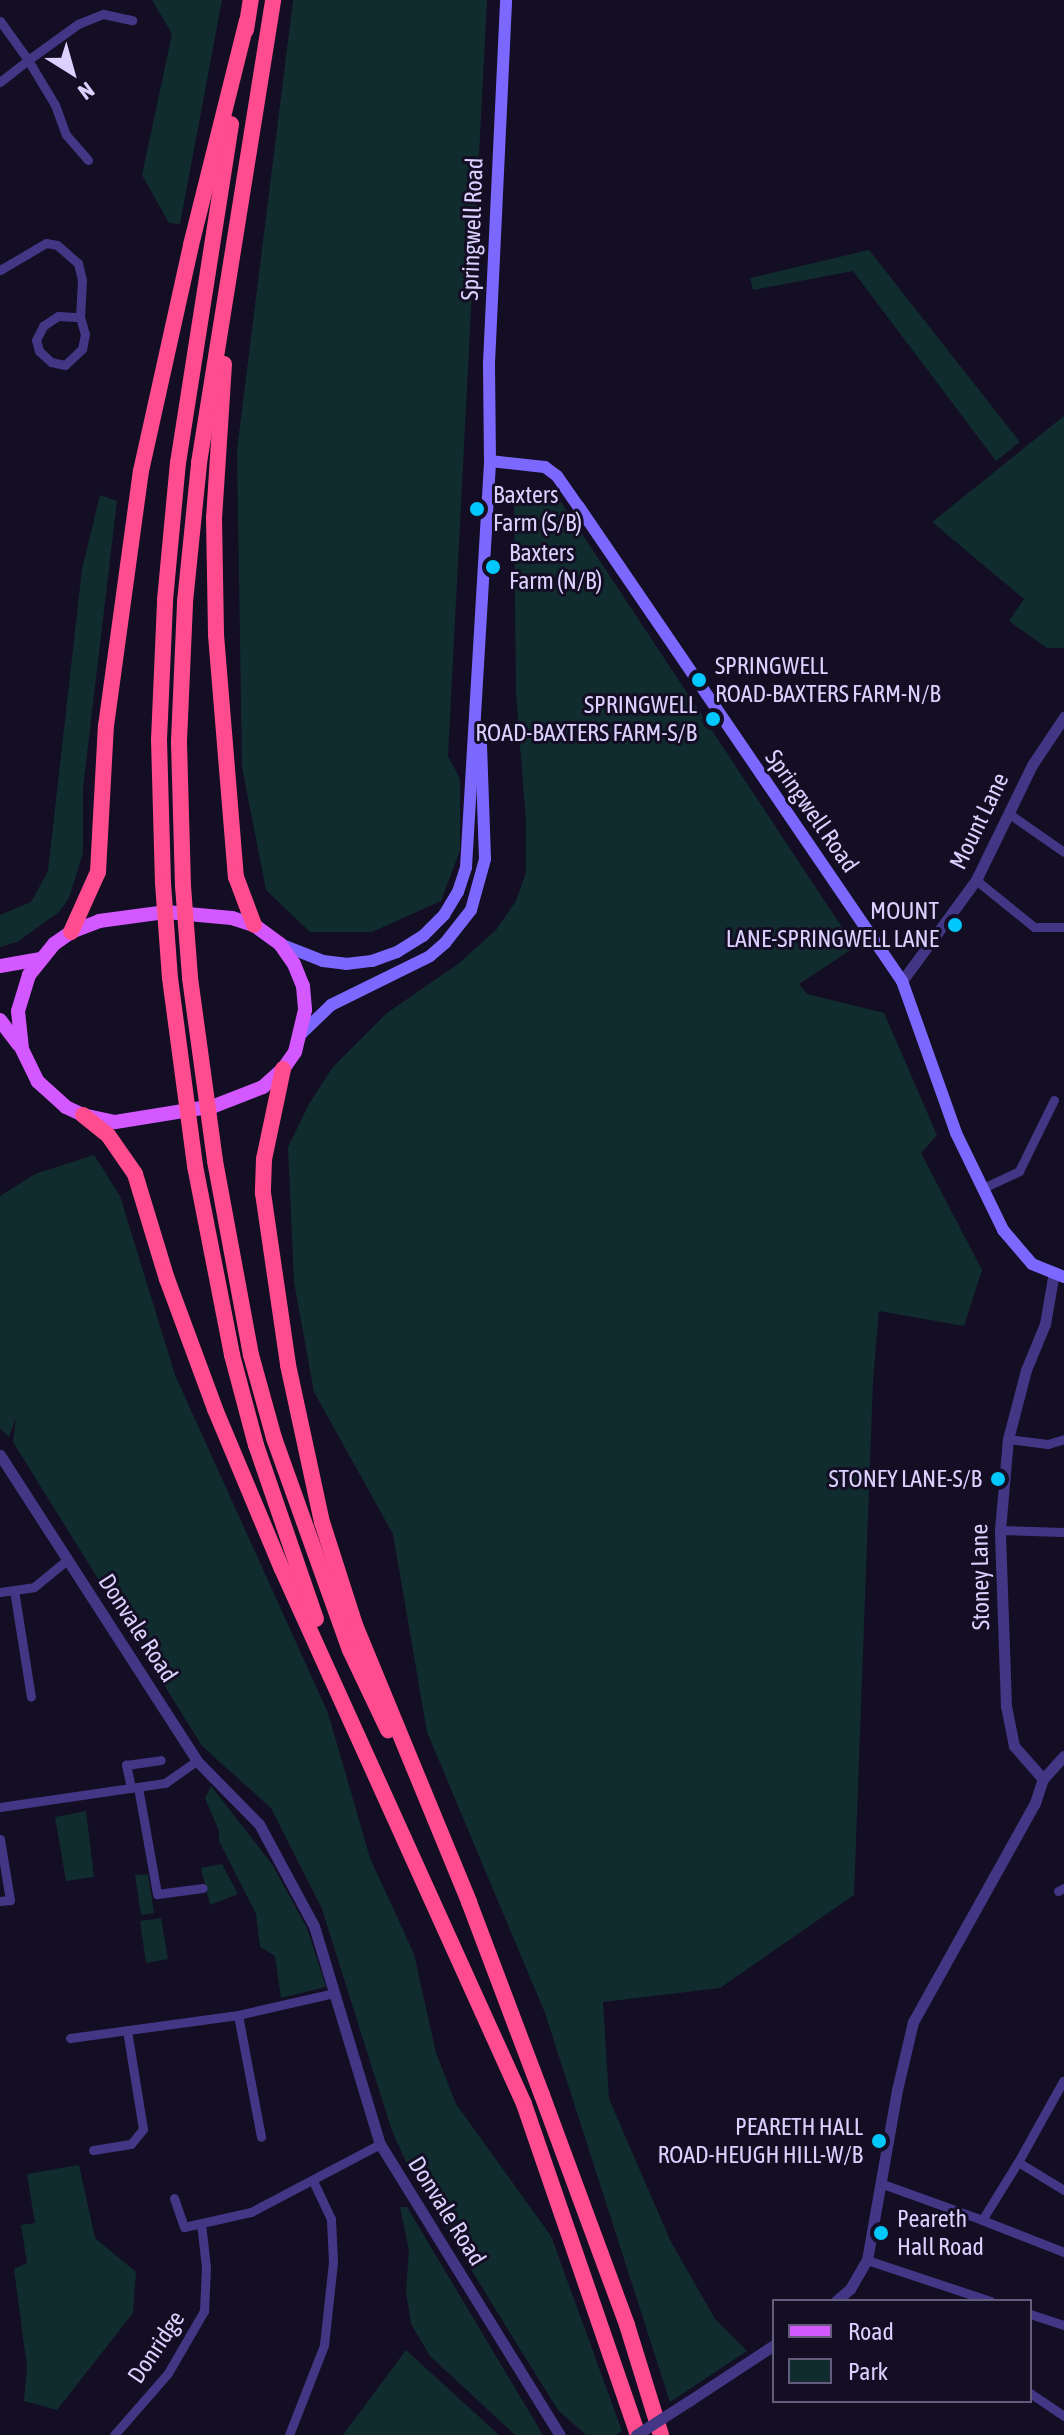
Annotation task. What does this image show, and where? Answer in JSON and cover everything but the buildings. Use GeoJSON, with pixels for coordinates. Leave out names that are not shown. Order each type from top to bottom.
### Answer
{"type":"FeatureCollection","features":[{"type":"Feature","properties":{"kind":"highway"},"geometry":{"type":"LineString","coordinates":[[251,0],[178,463],[165,600],[159,740],[163,883],[175,1025],[195,1166],[232,1355],[256,1445],[306,1592],[375,1773]]}},
{"type":"Feature","properties":{"kind":"highway"},"geometry":{"type":"LineString","coordinates":[[273,0],[199,463],[185,602],[179,741],[183,886],[195,1024],[215,1161],[251,1355],[283,1465],[350,1650],[469,1902]]}},
{"type":"Feature","properties":{"kind":"highway"},"geometry":{"type":"LineString","coordinates":[[71,932],[98,872],[106,726],[141,471],[191,245],[247,21]]}},
{"type":"Feature","properties":{"kind":"highway"},"geometry":{"type":"LineString","coordinates":[[230,257],[212,573],[232,844],[243,901],[254,925]]}},
{"type":"Feature","properties":{"kind":"highway"},"geometry":{"type":"LineString","coordinates":[[283,1069],[264,1159],[263,1193],[305,1450],[322,1522],[355,1625],[469,1902],[627,2325],[661,2435]]}},
{"type":"Feature","properties":{"kind":"highway"},"geometry":{"type":"LineString","coordinates":[[83,1115],[108,1135],[135,1174],[167,1279],[215,1409],[282,1569],[524,2104],[637,2435]]}},
{"type":"Feature","properties":{"kind":"main road","name":"Springwell Road"},"geometry":{"type":"LineString","coordinates":[[280,944],[323,961],[346,964],[372,961],[397,952],[423,936],[444,915],[458,892],[466,867],[490,461],[489,363],[506,0]]}},
{"type":"Feature","properties":{"kind":"main road","name":"Springwell Road"},"geometry":{"type":"LineString","coordinates":[[490,461],[541,465],[557,476],[902,981],[956,1133],[1003,1230],[1032,1264],[1059,1274]]}},
{"type":"Feature","properties":{"kind":"main road","name":"Springwell Road"},"geometry":{"type":"LineString","coordinates":[[302,1033],[331,1005],[430,956],[445,943],[471,910],[485,859],[478,687]]}},
{"type":"Feature","properties":{"kind":"main road"},"geometry":{"type":"LineString","coordinates":[[0,1020],[22,1049],[45,1089],[83,1115],[115,1122],[202,1109],[263,1087],[283,1069],[302,1033],[305,1010],[303,986],[294,964],[280,944],[254,925],[232,918],[166,912],[99,921],[71,932],[39,959],[22,992],[18,1011],[22,1049]]}},
{"type":"Feature","properties":{"kind":"main road"},"geometry":{"type":"LineString","coordinates":[[0,966],[39,959]]}},
{"type":"Feature","properties":{"kind":"street"},"geometry":{"type":"LineString","coordinates":[[0,82],[78,24],[103,14],[132,20]]}},
{"type":"Feature","properties":{"kind":"street"},"geometry":{"type":"LineString","coordinates":[[0,21],[55,105],[66,135],[88,160]]}},
{"type":"Feature","properties":{"kind":"street"},"geometry":{"type":"LineString","coordinates":[[0,270],[46,243],[57,245],[78,263],[82,280],[80,317],[85,334],[82,349],[65,365],[51,362],[39,351],[36,340],[43,326],[58,316],[80,317]]}},
{"type":"Feature","properties":{"kind":"street","name":"Mount Lane"},"geometry":{"type":"LineString","coordinates":[[902,981],[976,880],[1032,765],[1064,717]]}},
{"type":"Feature","properties":{"kind":"street"},"geometry":{"type":"LineString","coordinates":[[1008,813],[1064,852]]}},
{"type":"Feature","properties":{"kind":"street"},"geometry":{"type":"LineString","coordinates":[[976,880],[1034,927],[1064,927]]}},
{"type":"Feature","properties":{"kind":"street"},"geometry":{"type":"LineString","coordinates":[[983,1188],[1019,1171],[1054,1100]]}},
{"type":"Feature","properties":{"kind":"street","name":"Stoney Lane"},"geometry":{"type":"LineString","coordinates":[[1043,1779],[1014,1746],[1006,1706],[1000,1530],[1008,1439],[1026,1370],[1045,1324],[1059,1274]]}},
{"type":"Feature","properties":{"kind":"street"},"geometry":{"type":"LineString","coordinates":[[1008,1439],[1048,1444],[1064,1439]]}},
{"type":"Feature","properties":{"kind":"street","name":"Donvale Road"},"geometry":{"type":"LineString","coordinates":[[0,1455],[197,1761],[259,1824],[314,1926],[380,2144],[560,2435]]}},
{"type":"Feature","properties":{"kind":"street"},"geometry":{"type":"LineString","coordinates":[[1000,1530],[1064,1532]]}},
{"type":"Feature","properties":{"kind":"street","name":"Donvale Road"},"geometry":{"type":"LineString","coordinates":[[0,1592],[34,1587],[67,1560]]}},
{"type":"Feature","properties":{"kind":"street"},"geometry":{"type":"LineString","coordinates":[[14,1590],[31,1697]]}},
{"type":"Feature","properties":{"kind":"street"},"geometry":{"type":"LineString","coordinates":[[838,2299],[850,2289],[867,2260],[913,2022],[1035,1803],[1043,1779],[1064,1756]]}},
{"type":"Feature","properties":{"kind":"street"},"geometry":{"type":"LineString","coordinates":[[161,1760],[126,1765],[134,1788],[157,1894],[203,1888]]}},
{"type":"Feature","properties":{"kind":"street"},"geometry":{"type":"LineString","coordinates":[[0,1807],[165,1783],[197,1761]]}},
{"type":"Feature","properties":{"kind":"street"},"geometry":{"type":"LineString","coordinates":[[0,1839],[10,1900],[0,1901]]}},
{"type":"Feature","properties":{"kind":"street"},"geometry":{"type":"LineString","coordinates":[[70,2038],[238,2015],[334,1993]]}},
{"type":"Feature","properties":{"kind":"street"},"geometry":{"type":"LineString","coordinates":[[238,2015],[261,2137]]}},
{"type":"Feature","properties":{"kind":"street"},"geometry":{"type":"LineString","coordinates":[[93,2150],[131,2144],[143,2129],[127,2030]]}},
{"type":"Feature","properties":{"kind":"street"},"geometry":{"type":"LineString","coordinates":[[982,2220],[1063,2081]]}},
{"type":"Feature","properties":{"kind":"street"},"geometry":{"type":"LineString","coordinates":[[174,2198],[184,2227],[251,2212],[380,2144]]}},
{"type":"Feature","properties":{"kind":"street"},"geometry":{"type":"LineString","coordinates":[[1018,2162],[1064,2190]]}},
{"type":"Feature","properties":{"kind":"street"},"geometry":{"type":"LineString","coordinates":[[289,2435],[324,2345],[333,2262],[331,2219],[313,2181]]}},
{"type":"Feature","properties":{"kind":"street"},"geometry":{"type":"LineString","coordinates":[[880,2183],[1064,2252]]}},
{"type":"Feature","properties":{"kind":"street","name":"Donridge"},"geometry":{"type":"LineString","coordinates":[[114,2435],[168,2373],[204,2311],[206,2267],[201,2223]]}},
{"type":"Feature","properties":{"kind":"street"},"geometry":{"type":"LineString","coordinates":[[867,2260],[984,2299]]}},
{"type":"Feature","properties":{"kind":"street"},"geometry":{"type":"LineString","coordinates":[[1032,2315],[1064,2325]]}},
{"type":"Feature","properties":{"kind":"street"},"geometry":{"type":"LineString","coordinates":[[637,2435],[772,2346]]}},
{"type":"Feature","properties":{"kind":"street"},"geometry":{"type":"LineString","coordinates":[[1032,2394],[1064,2416]]}},
{"type":"Feature","properties":{"kind":"green space"},"geometry":{"type":"Polygon","coordinates":[[[152,0],[222,0],[180,224],[169,223],[142,175],[172,34],[152,0]]]}},
{"type":"Feature","properties":{"kind":"green space"},"geometry":{"type":"Polygon","coordinates":[[[293,0],[487,0],[448,756],[460,779],[460,850],[441,901],[372,932],[310,932],[266,890],[242,767],[237,450],[293,0]]]}},
{"type":"Feature","properties":{"kind":"green space"},"geometry":{"type":"Polygon","coordinates":[[[869,250],[1020,442],[996,461],[853,271],[753,290],[750,278],[869,250]]]}},
{"type":"Feature","properties":{"kind":"green space"},"geometry":{"type":"Polygon","coordinates":[[[1064,416],[1064,648],[1047,648],[1009,621],[1024,599],[932,522],[1064,416]]]}},
{"type":"Feature","properties":{"kind":"green space"},"geometry":{"type":"Polygon","coordinates":[[[100,495],[117,501],[83,788],[83,853],[69,898],[59,912],[17,942],[0,947],[0,915],[31,902],[48,871],[82,569],[100,495]]]}},
{"type":"Feature","properties":{"kind":"green space"},"geometry":{"type":"Polygon","coordinates":[[[557,496],[855,947],[799,984],[807,994],[884,1013],[937,1135],[921,1153],[982,1270],[964,1326],[879,1311],[873,1380],[854,1895],[720,1988],[603,2002],[609,2099],[671,2242],[715,2319],[747,2351],[670,2402],[545,2013],[427,1732],[393,1534],[314,1392],[294,1282],[288,1147],[309,1104],[333,1067],[387,1013],[458,964],[496,930],[516,901],[526,872],[526,821],[516,694],[514,498],[557,496]]]}},
{"type":"Feature","properties":{"kind":"green space"},"geometry":{"type":"Polygon","coordinates":[[[94,1155],[120,1196],[175,1375],[328,1713],[370,1858],[414,1954],[436,2053],[456,2104],[551,2236],[622,2431],[616,2435],[586,2435],[558,2410],[510,2333],[408,2166],[392,2131],[322,1909],[271,1808],[202,1746],[13,1442],[16,1418],[9,1437],[0,1429],[0,1196],[35,1174],[94,1155]]]}},
{"type":"Feature","properties":{"kind":"green space"},"geometry":{"type":"Polygon","coordinates":[[[211,1786],[272,1864],[307,1928],[326,1987],[281,1998],[275,1956],[260,1947],[256,1914],[219,1841],[219,1831],[205,1798],[211,1786]]]}},
{"type":"Feature","properties":{"kind":"green space"},"geometry":{"type":"Polygon","coordinates":[[[86,1811],[94,1877],[66,1881],[55,1817],[86,1811]]]}},
{"type":"Feature","properties":{"kind":"green space"},"geometry":{"type":"Polygon","coordinates":[[[222,1864],[238,1894],[210,1905],[201,1868],[222,1864]]]}},
{"type":"Feature","properties":{"kind":"green space"},"geometry":{"type":"Polygon","coordinates":[[[148,1874],[154,1913],[141,1915],[135,1875],[148,1874]]]}},
{"type":"Feature","properties":{"kind":"green space"},"geometry":{"type":"Polygon","coordinates":[[[161,1918],[168,1959],[146,1963],[140,1921],[161,1918]]]}},
{"type":"Feature","properties":{"kind":"green space"},"geometry":{"type":"Polygon","coordinates":[[[79,2165],[95,2238],[136,2272],[133,2313],[57,2410],[24,2401],[27,2367],[14,2269],[27,2263],[21,2225],[35,2223],[27,2174],[79,2165]]]}},
{"type":"Feature","properties":{"kind":"green space"},"geometry":{"type":"Polygon","coordinates":[[[400,2207],[407,2207],[543,2435],[515,2435],[430,2356],[411,2324],[406,2291],[409,2250],[400,2207]]]}},
{"type":"Feature","properties":{"kind":"green space"},"geometry":{"type":"Polygon","coordinates":[[[406,2350],[499,2435],[343,2435],[406,2350]]]}},
{"type":"Feature","properties":{"kind":"place","name":"Baxters Farm (S/B)"},"geometry":{"type":"Point","coordinates":[477,509]}},
{"type":"Feature","properties":{"kind":"place","name":"Baxters Farm (N/B)"},"geometry":{"type":"Point","coordinates":[493,567]}},
{"type":"Feature","properties":{"kind":"place","name":"SPRINGWELL ROAD-BAXTERS FARM-N/B"},"geometry":{"type":"Point","coordinates":[699,680]}},
{"type":"Feature","properties":{"kind":"place","name":"SPRINGWELL ROAD-BAXTERS FARM-S/B"},"geometry":{"type":"Point","coordinates":[713,719]}},
{"type":"Feature","properties":{"kind":"place","name":"MOUNT LANE-SPRINGWELL LANE"},"geometry":{"type":"Point","coordinates":[955,925]}},
{"type":"Feature","properties":{"kind":"place","name":"STONEY LANE-S/B"},"geometry":{"type":"Point","coordinates":[998,1479]}},
{"type":"Feature","properties":{"kind":"place","name":"PEARETH HALL ROAD-HEUGH HILL-W/B"},"geometry":{"type":"Point","coordinates":[879,2141]}},
{"type":"Feature","properties":{"kind":"place","name":"Peareth Hall Road"},"geometry":{"type":"Point","coordinates":[881,2233]}}]}
